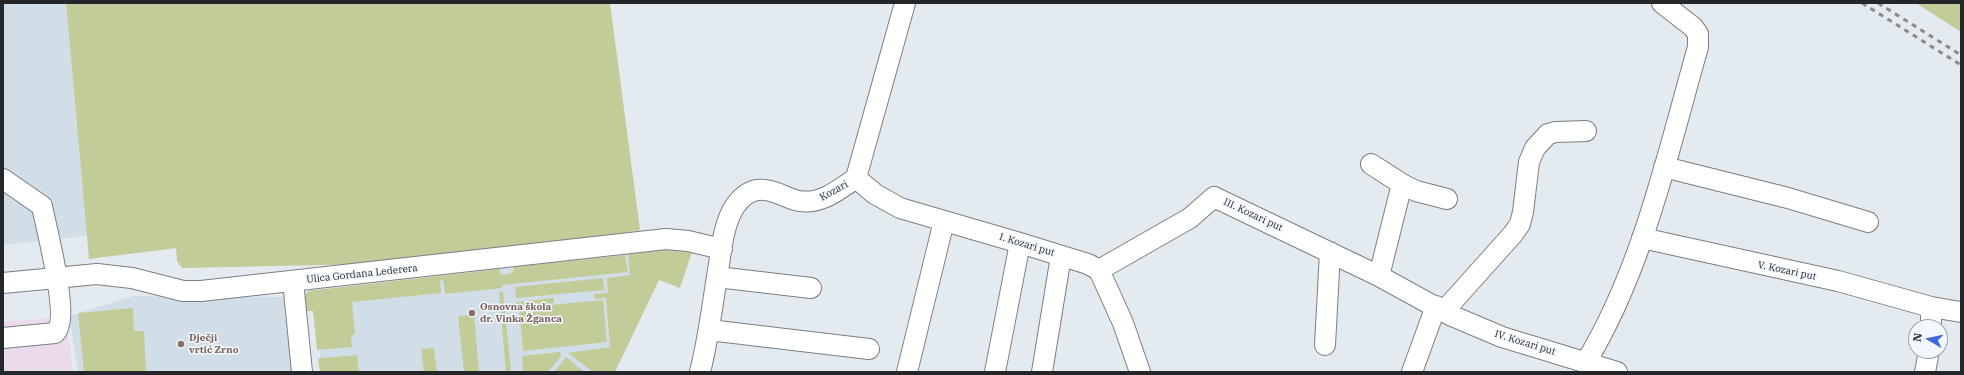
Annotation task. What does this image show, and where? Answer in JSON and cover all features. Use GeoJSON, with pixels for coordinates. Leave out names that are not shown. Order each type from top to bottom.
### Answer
{"type":"FeatureCollection","features":[{"type":"Feature","properties":{"kind":"street","name":"Kozari"},"geometry":{"type":"LineString","coordinates":[[700,372],[709,330],[727,224],[735,206],[746,194],[756,190],[766,190],[800,201],[817,201],[836,192],[856,178],[905,3]]}},
{"type":"Feature","properties":{"kind":"street"},"geometry":{"type":"LineString","coordinates":[[1586,362],[1617,304],[1642,238],[1698,47],[1698,34],[1693,27],[1662,3]]}},
{"type":"Feature","properties":{"kind":"street"},"geometry":{"type":"LineString","coordinates":[[1412,372],[1440,309],[1513,234],[1520,224],[1529,162],[1535,148],[1548,134],[1556,132],[1586,131]]}},
{"type":"Feature","properties":{"kind":"street"},"geometry":{"type":"LineString","coordinates":[[1371,164],[1402,184],[1416,191],[1447,199]]}},
{"type":"Feature","properties":{"kind":"street"},"geometry":{"type":"LineString","coordinates":[[1664,167],[1788,198],[1868,222]]}},
{"type":"Feature","properties":{"kind":"street","name":"I. Kozari put"},"geometry":{"type":"LineString","coordinates":[[856,178],[875,194],[900,208],[1088,264],[1098,270]]}},
{"type":"Feature","properties":{"kind":"street"},"geometry":{"type":"LineString","coordinates":[[3,179],[42,206],[57,277],[61,322],[55,333],[3,338]]}},
{"type":"Feature","properties":{"kind":"street"},"geometry":{"type":"LineString","coordinates":[[1379,276],[1402,184]]}},
{"type":"Feature","properties":{"kind":"street","name":"III. Kozari put"},"geometry":{"type":"LineString","coordinates":[[1098,270],[1190,218],[1214,196],[1379,276],[1440,309]]}},
{"type":"Feature","properties":{"kind":"street"},"geometry":{"type":"LineString","coordinates":[[907,372],[944,221]]}},
{"type":"Feature","properties":{"kind":"street","name":"V. Kozari put"},"geometry":{"type":"LineString","coordinates":[[1642,238],[1838,281],[1931,307],[1961,312]]}},
{"type":"Feature","properties":{"kind":"street","name":"Ulica Gordana Lederera"},"geometry":{"type":"LineString","coordinates":[[3,283],[97,274],[118,275],[183,291],[293,281],[666,239],[688,241],[722,249]]}},
{"type":"Feature","properties":{"kind":"street"},"geometry":{"type":"LineString","coordinates":[[995,372],[1020,243]]}},
{"type":"Feature","properties":{"kind":"street"},"geometry":{"type":"LineString","coordinates":[[1325,345],[1330,252]]}},
{"type":"Feature","properties":{"kind":"street"},"geometry":{"type":"LineString","coordinates":[[1042,372],[1061,256]]}},
{"type":"Feature","properties":{"kind":"street"},"geometry":{"type":"LineString","coordinates":[[1098,270],[1122,323],[1140,372]]}},
{"type":"Feature","properties":{"kind":"street"},"geometry":{"type":"LineString","coordinates":[[717,277],[811,288]]}},
{"type":"Feature","properties":{"kind":"street"},"geometry":{"type":"LineString","coordinates":[[293,281],[302,372]]}},
{"type":"Feature","properties":{"kind":"street"},"geometry":{"type":"LineString","coordinates":[[1931,307],[1931,319]]}},
{"type":"Feature","properties":{"kind":"street","name":"IV. Kozari put"},"geometry":{"type":"LineString","coordinates":[[1440,309],[1502,337],[1617,372]]}},
{"type":"Feature","properties":{"kind":"street"},"geometry":{"type":"LineString","coordinates":[[709,330],[869,349]]}},
{"type":"Feature","properties":{"kind":"street"},"geometry":{"type":"LineString","coordinates":[[1925,372],[1927,359]]}},
{"type":"Feature","properties":{"kind":"shaded area"},"geometry":{"type":"Polygon","coordinates":[[[3,3],[66,3],[87,236],[3,245],[3,3]]]}},
{"type":"Feature","properties":{"kind":"shaded area","name":"Osnovna škola dr. Vinka Žganca"},"geometry":{"type":"Polygon","coordinates":[[[641,253],[627,317],[599,372],[322,372],[315,308],[308,291],[641,253]]]}},
{"type":"Feature","properties":{"kind":"shaded area","name":"Dječji vrtić Zrno"},"geometry":{"type":"Polygon","coordinates":[[[133,296],[284,297],[292,372],[78,372],[69,316],[133,296]]]}},
{"type":"Feature","properties":{"kind":"shaded area"},"geometry":{"type":"Polygon","coordinates":[[[66,317],[73,372],[3,372],[3,322],[66,317]]]}},
{"type":"Feature","properties":{"kind":"green space"},"geometry":{"type":"Polygon","coordinates":[[[66,3],[610,3],[640,230],[607,236],[371,264],[182,268],[177,261],[176,248],[89,259],[66,3]]]}},
{"type":"Feature","properties":{"kind":"green space"},"geometry":{"type":"Polygon","coordinates":[[[1916,3],[1961,3],[1961,32],[1916,3]]]}},
{"type":"Feature","properties":{"kind":"green space"},"geometry":{"type":"Polygon","coordinates":[[[666,250],[692,252],[680,288],[659,280],[615,372],[593,372],[568,353],[610,347],[606,298],[594,299],[594,294],[608,293],[607,278],[630,275],[628,254],[666,250]]]}},
{"type":"Feature","properties":{"kind":"green space"},"geometry":{"type":"Polygon","coordinates":[[[625,255],[628,272],[502,285],[502,288],[445,294],[443,280],[440,281],[441,293],[352,302],[355,334],[351,335],[352,347],[317,350],[313,311],[304,311],[303,297],[308,291],[500,269],[501,275],[513,273],[513,267],[625,255]]]}},
{"type":"Feature","properties":{"kind":"green space"},"geometry":{"type":"Polygon","coordinates":[[[603,278],[604,290],[516,298],[515,287],[603,278]]]}},
{"type":"Feature","properties":{"kind":"green space"},"geometry":{"type":"Polygon","coordinates":[[[499,292],[503,292],[511,372],[506,372],[499,292]]]}},
{"type":"Feature","properties":{"kind":"green space"},"geometry":{"type":"Polygon","coordinates":[[[554,298],[554,303],[517,307],[516,302],[554,298]]]}},
{"type":"Feature","properties":{"kind":"green space"},"geometry":{"type":"Polygon","coordinates":[[[603,300],[607,342],[523,351],[519,308],[603,300]]]}},
{"type":"Feature","properties":{"kind":"green space"},"geometry":{"type":"Polygon","coordinates":[[[133,308],[134,331],[144,331],[146,372],[84,372],[78,313],[133,308]]]}},
{"type":"Feature","properties":{"kind":"green space"},"geometry":{"type":"Polygon","coordinates":[[[474,315],[479,372],[464,372],[458,316],[474,315]]]}},
{"type":"Feature","properties":{"kind":"green space"},"geometry":{"type":"Polygon","coordinates":[[[434,348],[437,372],[424,372],[421,349],[434,348]]]}},
{"type":"Feature","properties":{"kind":"green space"},"geometry":{"type":"Polygon","coordinates":[[[560,352],[561,356],[548,372],[523,372],[522,356],[560,352]]]}},
{"type":"Feature","properties":{"kind":"green space"},"geometry":{"type":"Polygon","coordinates":[[[357,355],[359,372],[320,372],[318,359],[320,358],[357,355]]]}},
{"type":"Feature","properties":{"kind":"green space"},"geometry":{"type":"Polygon","coordinates":[[[566,357],[584,372],[554,372],[566,357]]]}},
{"type":"Feature","properties":{"kind":"railway"},"geometry":{"type":"LineString","coordinates":[[1862,3],[1961,65]]}},
{"type":"Feature","properties":{"kind":"railway"},"geometry":{"type":"LineString","coordinates":[[1878,3],[1961,55]]}},
{"type":"Feature","properties":{"kind":"place","name":"Osnovna škola dr. Vinka Žganca"},"geometry":{"type":"Point","coordinates":[472,313]}},
{"type":"Feature","properties":{"kind":"place","name":"Dječji vrtić Zrno"},"geometry":{"type":"Point","coordinates":[181,344]}}]}
